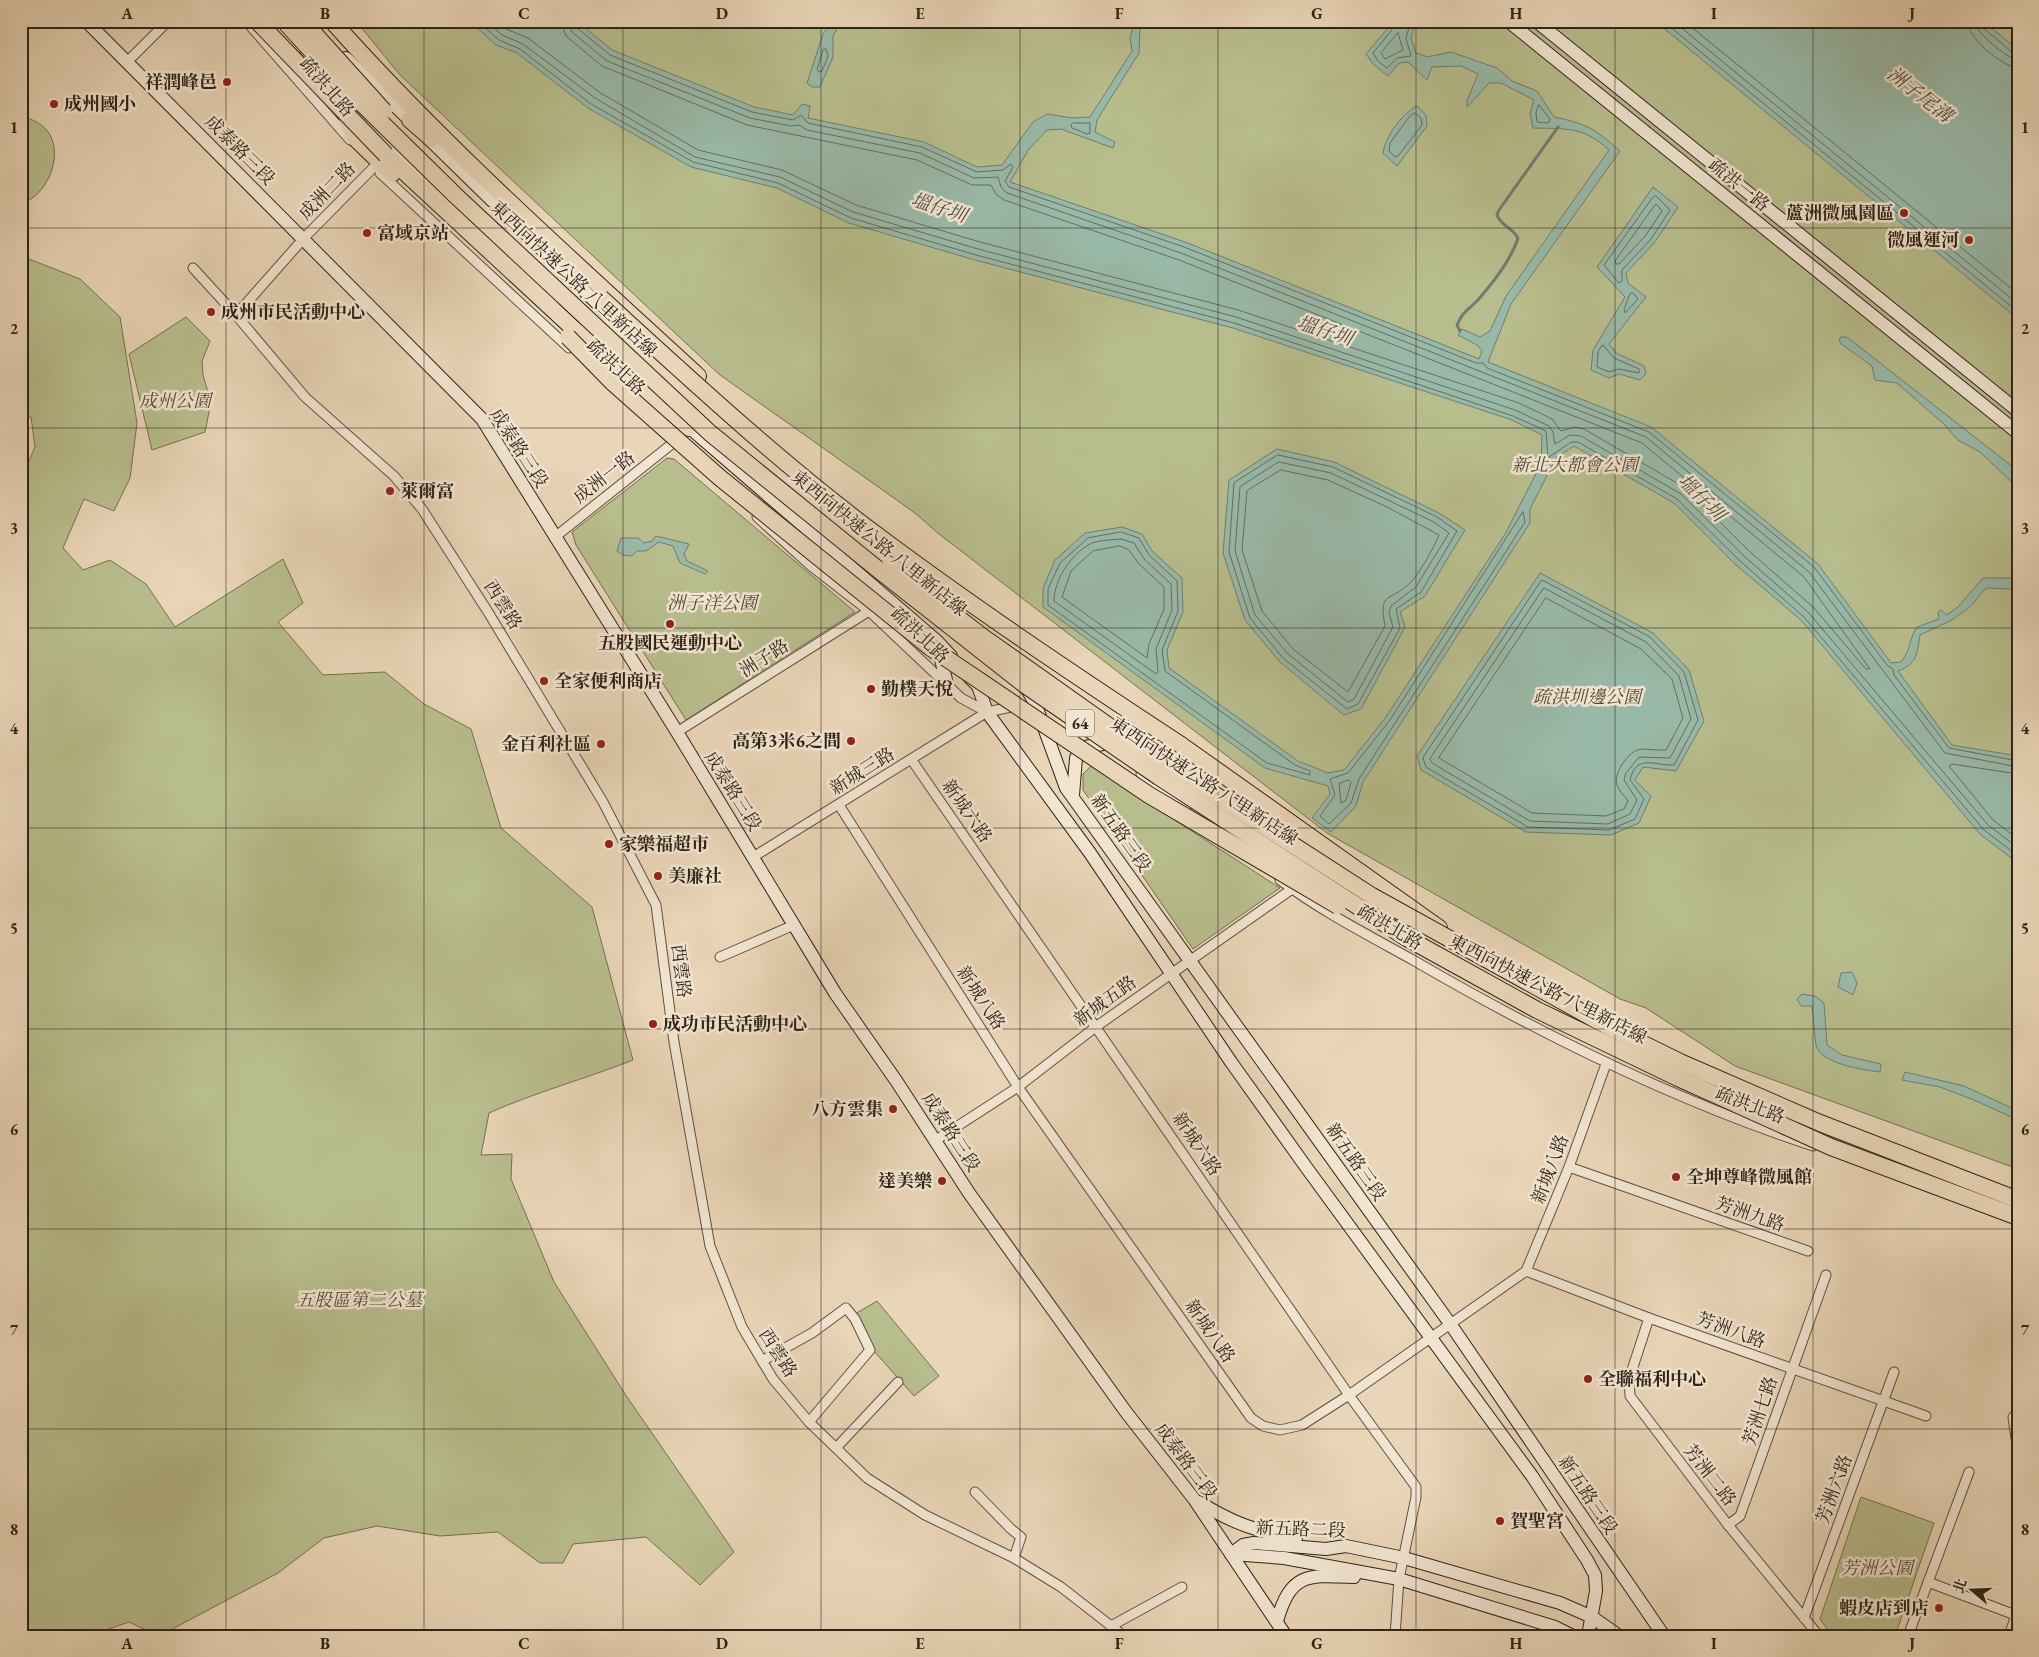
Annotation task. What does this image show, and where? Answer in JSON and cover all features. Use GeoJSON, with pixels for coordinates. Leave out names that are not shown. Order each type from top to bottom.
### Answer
{"type":"FeatureCollection","features":[{"type":"Feature","properties":{"kind":"highway"},"geometry":{"type":"LineString","coordinates":[[257,21],[386,155],[575,330],[690,428]]}},
{"type":"Feature","properties":{"kind":"highway","name":"東西向快速公路 八里新店線"},"geometry":{"type":"LineString","coordinates":[[284,21],[341,84],[455,195],[718,439],[880,571],[1025,685],[1159,777],[1405,937],[1537,1010],[1678,1078],[1831,1146],[2018,1216]]}},
{"type":"Feature","properties":{"kind":"highway","name":"東西向快速公路 八里新店線"},"geometry":{"type":"LineString","coordinates":[[303,21],[382,109],[487,213],[722,429],[983,637],[1113,729],[1372,896],[1607,1026],[1680,1062],[1820,1123],[2018,1200]]}},
{"type":"Feature","properties":{"kind":"highway"},"geometry":{"type":"LineString","coordinates":[[332,21],[424,118],[486,178],[710,386],[734,424]]}},
{"type":"Feature","properties":{"kind":"highway"},"geometry":{"type":"LineString","coordinates":[[335,92],[342,103],[353,136],[568,337],[612,382],[719,477],[931,648],[1149,794],[1339,906],[1405,937]]}},
{"type":"Feature","properties":{"kind":"highway"},"geometry":{"type":"LineString","coordinates":[[410,120],[448,151],[601,298],[747,430],[869,529],[995,622],[1181,745],[1421,914],[1460,944]]}},
{"type":"Feature","properties":{"kind":"street","name":"成泰路三段"},"geometry":{"type":"LineString","coordinates":[[86,21],[482,419],[677,732],[835,993],[936,1140],[969,1193],[1043,1298],[1194,1499],[1286,1636]]}},
{"type":"Feature","properties":{"kind":"street"},"geometry":{"type":"LineString","coordinates":[[127,62],[168,21]]}},
{"type":"Feature","properties":{"kind":"street","name":"疏洪北路"},"geometry":{"type":"LineString","coordinates":[[246,21],[374,167],[673,443],[811,566],[869,611],[961,698],[987,712],[1035,702],[1059,705],[1103,744],[1292,889],[1452,984],[1606,1064],[1680,1096],[1792,1140],[2018,1216]]}},
{"type":"Feature","properties":{"kind":"street","name":"疏洪北路"},"geometry":{"type":"LineString","coordinates":[[269,21],[335,92],[690,428],[937,641],[978,686],[987,712]]}},
{"type":"Feature","properties":{"kind":"street","name":"疏洪北路"},"geometry":{"type":"LineString","coordinates":[[312,21],[410,120],[620,325],[734,424],[1004,648],[1035,702]]}},
{"type":"Feature","properties":{"kind":"street","name":"疏洪一路"},"geometry":{"type":"LineString","coordinates":[[1508,21],[2018,433]]}},
{"type":"Feature","properties":{"kind":"street","name":"疏洪一路"},"geometry":{"type":"LineString","coordinates":[[1536,21],[2018,411]]}},
{"type":"Feature","properties":{"kind":"street","name":"成洲二路"},"geometry":{"type":"LineString","coordinates":[[236,315],[304,238],[374,167]]}},
{"type":"Feature","properties":{"kind":"street","name":"西雲路"},"geometry":{"type":"LineString","coordinates":[[193,268],[236,315],[305,397],[394,476],[422,509],[488,612],[603,802],[656,905],[674,1042],[710,1246],[742,1327],[772,1379],[809,1422],[867,1478],[925,1515],[1014,1558],[1061,1588],[1124,1636]]}},
{"type":"Feature","properties":{"kind":"street","name":"成洲一路"},"geometry":{"type":"LineString","coordinates":[[555,537],[673,443]]}},
{"type":"Feature","properties":{"kind":"street","name":"洲子路"},"geometry":{"type":"LineString","coordinates":[[677,732],[869,611]]}},
{"type":"Feature","properties":{"kind":"street"},"geometry":{"type":"LineString","coordinates":[[937,641],[947,684]]}},
{"type":"Feature","properties":{"kind":"street","name":"新五路三段"},"geometry":{"type":"LineString","coordinates":[[1035,702],[1066,788],[1073,795],[1451,1325],[1664,1636]]}},
{"type":"Feature","properties":{"kind":"street","name":"新五路三段"},"geometry":{"type":"LineString","coordinates":[[987,712],[1090,853],[1300,1159],[1532,1476],[1587,1560],[1595,1575],[1596,1591],[1588,1636]]}},
{"type":"Feature","properties":{"kind":"street","name":"新城三路"},"geometry":{"type":"LineString","coordinates":[[753,857],[987,712]]}},
{"type":"Feature","properties":{"kind":"street"},"geometry":{"type":"LineString","coordinates":[[1073,795],[1076,758],[1084,747],[1103,744]]}},
{"type":"Feature","properties":{"kind":"street","name":"新城六路"},"geometry":{"type":"LineString","coordinates":[[911,759],[1097,1026],[1349,1395],[1416,1487],[1399,1579],[1395,1636]]}},
{"type":"Feature","properties":{"kind":"street","name":"新城八路"},"geometry":{"type":"LineString","coordinates":[[839,805],[1018,1086],[1250,1418],[1263,1426],[1280,1430],[1302,1424],[1349,1395],[1526,1271],[1569,1167],[1606,1064]]}},
{"type":"Feature","properties":{"kind":"street","name":"新城五路"},"geometry":{"type":"LineString","coordinates":[[936,1140],[1018,1086],[1097,1026],[1292,889]]}},
{"type":"Feature","properties":{"kind":"street"},"geometry":{"type":"LineString","coordinates":[[720,957],[794,924]]}},
{"type":"Feature","properties":{"kind":"street","name":"芳洲九路"},"geometry":{"type":"LineString","coordinates":[[1569,1167],[1808,1251]]}},
{"type":"Feature","properties":{"kind":"street","name":"芳洲八路"},"geometry":{"type":"LineString","coordinates":[[1526,1271],[1650,1318],[1926,1416]]}},
{"type":"Feature","properties":{"kind":"street","name":"芳洲七路"},"geometry":{"type":"LineString","coordinates":[[1728,1525],[1740,1516],[1826,1275]]}},
{"type":"Feature","properties":{"kind":"street"},"geometry":{"type":"LineString","coordinates":[[762,1361],[812,1333],[846,1308],[855,1319],[870,1350],[809,1422]]}},
{"type":"Feature","properties":{"kind":"street","name":"芳洲二路"},"geometry":{"type":"LineString","coordinates":[[1650,1318],[1629,1379],[1630,1396],[1728,1525],[1818,1636]]}},
{"type":"Feature","properties":{"kind":"street","name":"芳洲六路"},"geometry":{"type":"LineString","coordinates":[[1804,1618],[1894,1372]]}},
{"type":"Feature","properties":{"kind":"street"},"geometry":{"type":"LineString","coordinates":[[836,1448],[898,1382]]}},
{"type":"Feature","properties":{"kind":"street"},"geometry":{"type":"LineString","coordinates":[[2013,1417],[2018,1452]]}},
{"type":"Feature","properties":{"kind":"street"},"geometry":{"type":"LineString","coordinates":[[1908,1636],[1969,1472]]}},
{"type":"Feature","properties":{"kind":"street"},"geometry":{"type":"LineString","coordinates":[[975,1492],[1021,1537],[1014,1558]]}},
{"type":"Feature","properties":{"kind":"street"},"geometry":{"type":"LineString","coordinates":[[1194,1499],[1228,1520],[1252,1530],[1346,1546]]}},
{"type":"Feature","properties":{"kind":"street","name":"新五路二段"},"geometry":{"type":"LineString","coordinates":[[1231,1554],[1243,1545],[1254,1543],[1326,1549],[1346,1546],[1404,1558],[1560,1603],[1592,1617],[1618,1636]]}},
{"type":"Feature","properties":{"kind":"street","name":"新五路二段"},"geometry":{"type":"LineString","coordinates":[[1231,1554],[1284,1558],[1399,1579],[1555,1627],[1573,1636]]}},
{"type":"Feature","properties":{"kind":"street"},"geometry":{"type":"LineString","coordinates":[[1277,1621],[1283,1599],[1290,1588],[1302,1581],[1335,1576],[1399,1579]]}},
{"type":"Feature","properties":{"kind":"street"},"geometry":{"type":"LineString","coordinates":[[1928,1582],[2017,1613],[2009,1636]]}},
{"type":"Feature","properties":{"kind":"street"},"geometry":{"type":"LineString","coordinates":[[1111,1626],[1182,1587]]}},
{"type":"Feature","properties":{"kind":"green space","name":"新北大都會公園"},"geometry":{"type":"Polygon","coordinates":[[[356,21],[2018,21],[2018,1169],[1735,1066],[1646,1008],[1620,999],[1327,833],[939,534],[915,513],[720,375],[400,75],[356,21]]]}},
{"type":"Feature","properties":{"kind":"green space"},"geometry":{"type":"Polygon","coordinates":[[[21,116],[37,122],[47,131],[54,145],[54,155],[50,176],[45,185],[30,200],[21,204],[21,116]]]}},
{"type":"Feature","properties":{"kind":"green space","name":"五股區第二公墓"},"geometry":{"type":"Polygon","coordinates":[[[21,259],[29,259],[80,279],[120,317],[137,423],[130,478],[114,511],[84,499],[63,548],[83,570],[110,560],[146,584],[175,627],[283,559],[303,603],[278,622],[323,675],[385,672],[424,704],[471,729],[501,828],[592,907],[633,1060],[489,1113],[481,1155],[512,1154],[511,1179],[554,1282],[625,1394],[734,1552],[700,1585],[646,1537],[573,1544],[563,1563],[540,1563],[498,1532],[440,1536],[377,1526],[324,1538],[278,1573],[159,1636],[129,1622],[89,1636],[21,1636],[21,480],[35,447],[31,417],[21,416],[21,259]]]}},
{"type":"Feature","properties":{"kind":"green space","name":"成州公園"},"geometry":{"type":"Polygon","coordinates":[[[186,317],[210,341],[202,361],[203,375],[211,402],[205,432],[152,450],[129,354],[186,317]]]}},
{"type":"Feature","properties":{"kind":"green space","name":"洲子洋公園"},"geometry":{"type":"Polygon","coordinates":[[[667,458],[674,459],[855,612],[686,720],[576,545],[572,532],[667,458]]]}},
{"type":"Feature","properties":{"kind":"green space"},"geometry":{"type":"Polygon","coordinates":[[[1091,766],[1280,888],[1193,949],[1083,790],[1083,774],[1091,766]]]}},
{"type":"Feature","properties":{"kind":"green space"},"geometry":{"type":"Polygon","coordinates":[[[877,1301],[939,1376],[914,1396],[873,1350],[855,1314],[877,1301]]]}},
{"type":"Feature","properties":{"kind":"green space","name":"芳洲公園"},"geometry":{"type":"Polygon","coordinates":[[[1861,1497],[1934,1523],[1895,1636],[1832,1636],[1820,1619],[1861,1497]]]}},
{"type":"Feature","properties":{"kind":"water","name":"塭仔圳"},"geometry":{"type":"Polygon","coordinates":[[[470,21],[577,21],[612,50],[754,107],[793,115],[802,104],[810,106],[808,118],[924,142],[977,167],[1002,165],[1033,122],[1047,114],[1072,118],[1090,117],[1132,51],[1130,38],[1135,21],[1143,21],[1140,27],[1139,53],[1097,120],[1095,132],[1115,142],[1113,148],[1061,129],[1047,130],[1029,149],[1010,182],[1185,242],[1479,359],[1482,351],[1477,345],[1458,335],[1462,329],[1480,337],[1490,331],[1506,296],[1609,150],[1600,142],[1574,130],[1533,128],[1530,113],[1534,100],[1501,83],[1489,83],[1467,107],[1467,101],[1478,74],[1461,66],[1432,67],[1427,80],[1408,62],[1399,63],[1388,76],[1374,65],[1366,54],[1394,21],[1416,21],[1411,38],[1416,53],[1428,57],[1451,52],[1497,68],[1512,81],[1537,91],[1554,117],[1590,128],[1620,151],[1511,304],[1488,362],[1651,427],[1818,564],[1891,663],[1901,662],[1907,653],[1917,627],[1939,619],[1938,612],[1941,610],[1947,615],[1958,607],[1983,578],[2018,578],[2018,600],[2010,589],[1986,588],[1970,607],[1952,620],[1920,635],[1913,662],[1898,671],[1952,745],[2018,756],[2018,863],[1980,834],[1801,620],[1736,565],[1674,503],[1574,446],[1556,458],[1530,509],[1530,523],[1363,782],[1356,806],[1331,832],[1312,818],[1330,794],[1328,786],[1265,768],[1043,607],[1043,588],[1055,560],[1085,533],[1122,527],[1142,534],[1152,551],[1182,578],[1183,612],[1167,650],[1169,668],[1298,761],[1328,773],[1344,770],[1386,717],[1505,534],[1541,464],[1542,435],[1512,420],[1233,328],[975,260],[849,223],[777,188],[691,167],[588,108],[517,53],[496,45],[470,21]]]}},
{"type":"Feature","properties":{"kind":"water"},"geometry":{"type":"Polygon","coordinates":[[[833,21],[841,21],[833,36],[833,57],[820,87],[812,87],[807,83],[823,34],[833,21]]]}},
{"type":"Feature","properties":{"kind":"water","name":"微風運河"},"geometry":{"type":"Polygon","coordinates":[[[1655,21],[1983,21],[2018,50],[2018,319],[1655,21]]]}},
{"type":"Feature","properties":{"kind":"water"},"geometry":{"type":"Polygon","coordinates":[[[1417,106],[1426,115],[1427,126],[1397,166],[1383,153],[1387,139],[1405,115],[1417,106]]]}},
{"type":"Feature","properties":{"kind":"water"},"geometry":{"type":"Polygon","coordinates":[[[1653,187],[1678,207],[1655,242],[1626,273],[1628,283],[1646,297],[1609,344],[1616,353],[1644,366],[1646,374],[1640,380],[1619,374],[1609,378],[1591,370],[1593,350],[1625,297],[1597,267],[1653,187]]]}},
{"type":"Feature","properties":{"kind":"water"},"geometry":{"type":"Polygon","coordinates":[[[1841,337],[1847,337],[2018,471],[2018,488],[1980,452],[1958,440],[1944,424],[1897,383],[1875,380],[1872,366],[1841,344],[1839,340],[1841,337]]]}},
{"type":"Feature","properties":{"kind":"water"},"geometry":{"type":"Polygon","coordinates":[[[1277,449],[1334,462],[1439,513],[1465,530],[1425,596],[1400,612],[1405,627],[1361,709],[1344,715],[1280,662],[1245,620],[1223,553],[1229,480],[1277,449]]]}},
{"type":"Feature","properties":{"kind":"water"},"geometry":{"type":"Polygon","coordinates":[[[656,536],[689,544],[684,554],[687,561],[708,571],[705,574],[680,563],[673,546],[659,542],[646,551],[637,551],[632,556],[623,555],[617,551],[621,538],[638,538],[644,543],[652,541],[656,536]]]}},
{"type":"Feature","properties":{"kind":"water"},"geometry":{"type":"Polygon","coordinates":[[[1540,573],[1653,633],[1689,670],[1704,721],[1676,771],[1643,767],[1635,780],[1651,796],[1639,823],[1611,835],[1526,832],[1421,770],[1417,756],[1540,573]]]}},
{"type":"Feature","properties":{"kind":"water"},"geometry":{"type":"Polygon","coordinates":[[[1852,972],[1857,983],[1853,995],[1838,987],[1841,973],[1852,972]]]}},
{"type":"Feature","properties":{"kind":"water"},"geometry":{"type":"Polygon","coordinates":[[[1802,994],[1815,996],[1824,1003],[1827,1045],[1842,1055],[1881,1064],[1880,1072],[1844,1065],[1825,1057],[1819,1052],[1816,1045],[1812,1006],[1801,1006],[1797,999],[1802,994]]]}},
{"type":"Feature","properties":{"kind":"water"},"geometry":{"type":"Polygon","coordinates":[[[1905,1072],[1964,1086],[2018,1111],[2018,1120],[1940,1087],[1902,1080],[1905,1072]]]}},
{"type":"Feature","properties":{"kind":"waterway"},"geometry":{"type":"LineString","coordinates":[[1460,331],[1457,325],[1461,317],[1477,301],[1500,272],[1511,255],[1518,238],[1499,219],[1497,215],[1499,210],[1558,127]]}},
{"type":"Feature","properties":{"kind":"place","name":"祥潤峰邑"},"geometry":{"type":"Point","coordinates":[227,82]}},
{"type":"Feature","properties":{"kind":"place","name":"成州國小"},"geometry":{"type":"Point","coordinates":[54,104]}},
{"type":"Feature","properties":{"kind":"place","name":"蘆洲微風園區"},"geometry":{"type":"Point","coordinates":[1904,213]}},
{"type":"Feature","properties":{"kind":"place","name":"富域京站"},"geometry":{"type":"Point","coordinates":[367,233]}},
{"type":"Feature","properties":{"kind":"place","name":"微風運河"},"geometry":{"type":"Point","coordinates":[1969,240]}},
{"type":"Feature","properties":{"kind":"place","name":"成州市民活動中心"},"geometry":{"type":"Point","coordinates":[211,312]}},
{"type":"Feature","properties":{"kind":"place","name":"萊爾富"},"geometry":{"type":"Point","coordinates":[390,491]}},
{"type":"Feature","properties":{"kind":"place","name":"五股國民運動中心"},"geometry":{"type":"Point","coordinates":[670,624]}},
{"type":"Feature","properties":{"kind":"place","name":"全家便利商店"},"geometry":{"type":"Point","coordinates":[544,681]}},
{"type":"Feature","properties":{"kind":"place","name":"勤樸天悅"},"geometry":{"type":"Point","coordinates":[871,689]}},
{"type":"Feature","properties":{"kind":"place","name":"高第3米6之間"},"geometry":{"type":"Point","coordinates":[851,741]}},
{"type":"Feature","properties":{"kind":"place","name":"金百利社區"},"geometry":{"type":"Point","coordinates":[601,744]}},
{"type":"Feature","properties":{"kind":"place","name":"家樂福超市"},"geometry":{"type":"Point","coordinates":[609,844]}},
{"type":"Feature","properties":{"kind":"place","name":"美廉社"},"geometry":{"type":"Point","coordinates":[658,876]}},
{"type":"Feature","properties":{"kind":"place","name":"成功市民活動中心"},"geometry":{"type":"Point","coordinates":[653,1024]}},
{"type":"Feature","properties":{"kind":"place","name":"八方雲集"},"geometry":{"type":"Point","coordinates":[893,1109]}},
{"type":"Feature","properties":{"kind":"place","name":"全坤尊峰微風館"},"geometry":{"type":"Point","coordinates":[1676,1177]}},
{"type":"Feature","properties":{"kind":"place","name":"達美樂"},"geometry":{"type":"Point","coordinates":[942,1181]}},
{"type":"Feature","properties":{"kind":"place","name":"全聯福利中心"},"geometry":{"type":"Point","coordinates":[1588,1379]}},
{"type":"Feature","properties":{"kind":"place","name":"賀聖宮"},"geometry":{"type":"Point","coordinates":[1500,1521]}},
{"type":"Feature","properties":{"kind":"place","name":"蝦皮店到店"},"geometry":{"type":"Point","coordinates":[1939,1608]}},
{"type":"Feature","properties":{"kind":"water label","name":"洲子尾溝"},"geometry":{"type":"Point","coordinates":[1920,94]}},
{"type":"Feature","properties":{"kind":"park label","name":"疏洪圳邊公園"},"geometry":{"type":"Point","coordinates":[1587,697]}}]}
